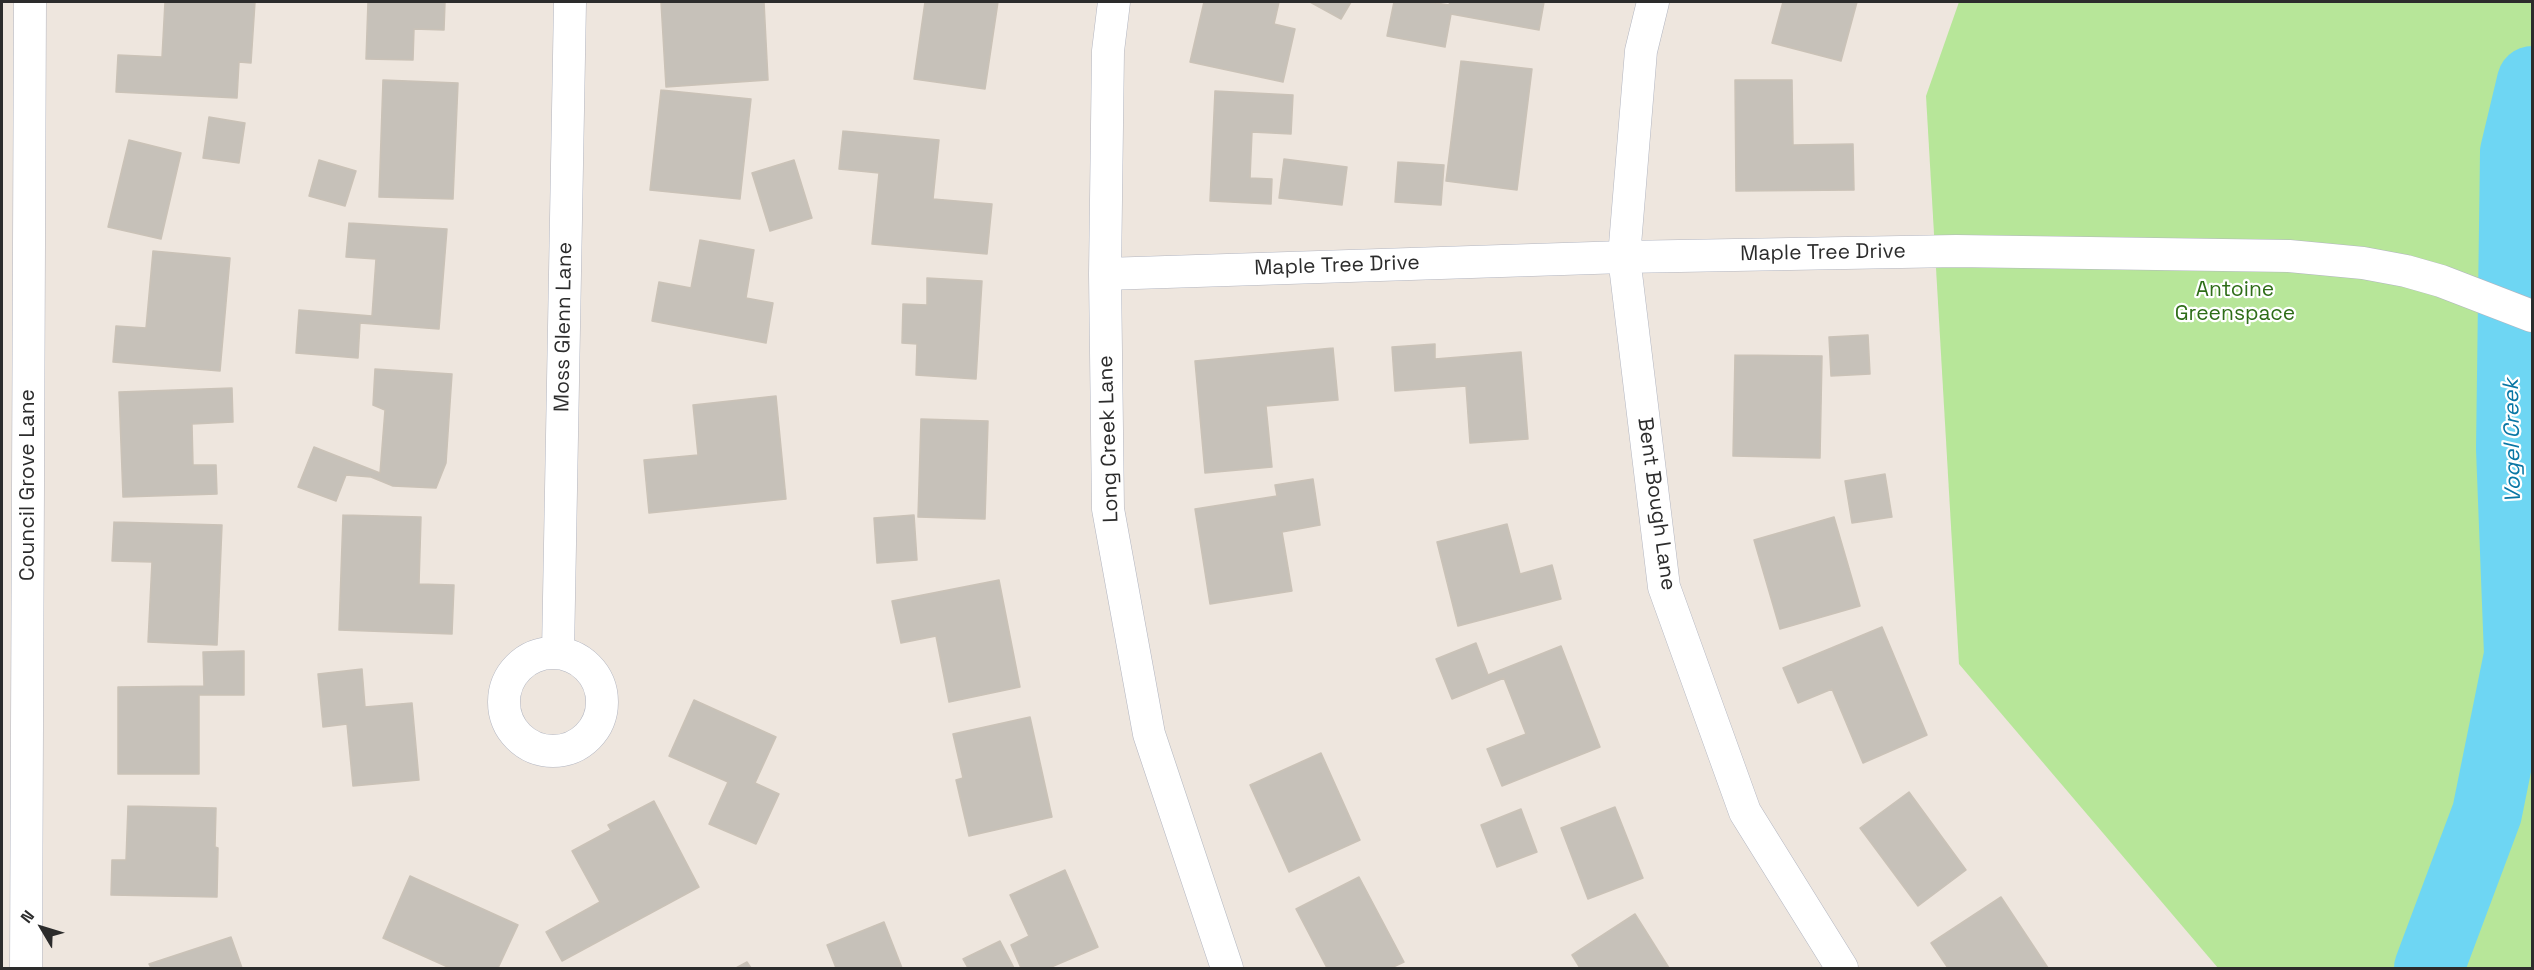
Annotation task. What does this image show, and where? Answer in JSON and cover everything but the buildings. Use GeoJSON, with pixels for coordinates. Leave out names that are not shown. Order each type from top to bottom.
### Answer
{"type":"FeatureCollection","features":[{"type":"Feature","properties":{"kind":"street","name":"Council Grove Lane"},"geometry":{"type":"LineString","coordinates":[[26,969],[30,2]]}},
{"type":"Feature","properties":{"kind":"street","name":"Moss Glenn Lane"},"geometry":{"type":"LineString","coordinates":[[558,652],[570,2]]}},
{"type":"Feature","properties":{"kind":"street","name":"Long Creek Lane"},"geometry":{"type":"LineString","coordinates":[[1114,2],[1108,51],[1105,274],[1110,520],[1149,734],[1227,969]]}},
{"type":"Feature","properties":{"kind":"street","name":"Bent Bough Lane"},"geometry":{"type":"LineString","coordinates":[[1653,2],[1641,51],[1624,257],[1664,587],[1745,812],[1842,969]]}},
{"type":"Feature","properties":{"kind":"street","name":"Maple Tree Drive"},"geometry":{"type":"LineString","coordinates":[[1105,274],[1624,257],[1956,250],[2289,256],[2363,263],[2441,281],[2532,316]]}},
{"type":"Feature","properties":{"kind":"green space","name":"Antoine Greenspace"},"geometry":{"type":"Polygon","coordinates":[[[1959,2],[2532,2],[2532,968],[2218,968],[1959,664],[1926,96],[1959,2]]]}},
{"type":"Feature","properties":{"kind":"waterway","name":"Vogel Creek"},"geometry":{"type":"LineString","coordinates":[[2429,968],[2487,813],[2519,655],[2511,449],[2515,152],[2532,81]]}}]}
